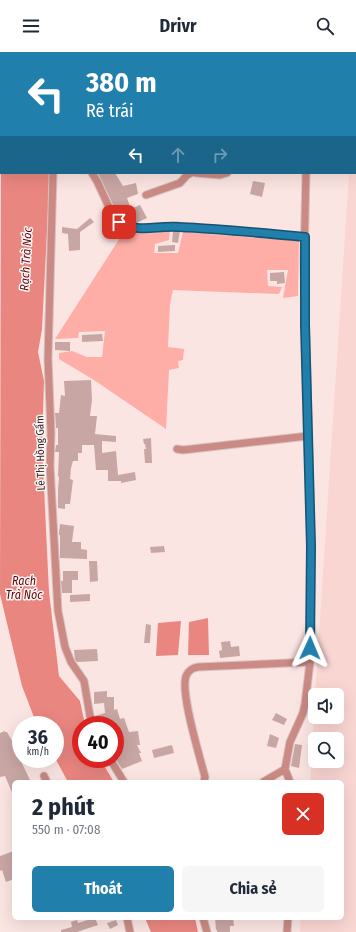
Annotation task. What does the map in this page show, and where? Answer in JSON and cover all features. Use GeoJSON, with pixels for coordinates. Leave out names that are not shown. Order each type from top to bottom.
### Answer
{"type":"FeatureCollection","features":[{"type":"Feature","properties":{"kind":"street","name":"Lê Thị Hồng Gấm"},"geometry":{"type":"LineString","coordinates":[[53,174],[48,359],[51,433],[50,466],[58,611],[65,647],[70,662],[84,681],[90,716]]}},
{"type":"Feature","properties":{"kind":"street"},"geometry":{"type":"LineString","coordinates":[[93,174],[114,218],[130,228],[148,229],[177,226],[305,237]]}},
{"type":"Feature","properties":{"kind":"street"},"geometry":{"type":"LineString","coordinates":[[146,195],[180,183],[190,174]]}},
{"type":"Feature","properties":{"kind":"street"},"geometry":{"type":"LineString","coordinates":[[208,174],[224,174]]}},
{"type":"Feature","properties":{"kind":"street"},"geometry":{"type":"LineString","coordinates":[[289,780],[285,769],[290,742],[303,713],[310,662],[311,546],[304,261],[306,174]]}},
{"type":"Feature","properties":{"kind":"street"},"geometry":{"type":"LineString","coordinates":[[177,449],[183,450],[308,436]]}},
{"type":"Feature","properties":{"kind":"street"},"geometry":{"type":"LineString","coordinates":[[204,780],[205,777],[187,706],[185,683],[186,677],[192,668],[310,662]]}},
{"type":"Feature","properties":{"kind":"street"},"geometry":{"type":"LineString","coordinates":[[115,768],[123,780]]}},
{"type":"Feature","properties":{"kind":"street"},"geometry":{"type":"LineString","coordinates":[[266,780],[285,769]]}},
{"type":"Feature","properties":{"kind":"street"},"geometry":{"type":"LineString","coordinates":[[127,920],[130,932]]}},
{"type":"Feature","properties":{"kind":"street"},"geometry":{"type":"LineString","coordinates":[[204,920],[207,932]]}},
{"type":"Feature","properties":{"kind":"street"},"geometry":{"type":"LineString","coordinates":[[287,932],[288,920]]}},
{"type":"Feature","properties":{"kind":"shaded area"},"geometry":{"type":"Polygon","coordinates":[[[349,174],[356,174],[356,932],[300,932],[301,920],[344,920],[344,780],[310,780],[311,768],[344,768],[344,732],[313,732],[314,724],[344,724],[344,688],[315,688],[349,174]]]}},
{"type":"Feature","properties":{"kind":"shaded area"},"geometry":{"type":"Polygon","coordinates":[[[170,229],[169,240],[155,244],[154,253],[178,253],[183,232],[299,241],[298,296],[283,298],[288,270],[267,270],[268,286],[282,287],[279,294],[173,290],[170,304],[168,347],[184,349],[183,360],[178,361],[179,368],[169,370],[166,429],[94,380],[59,359],[59,353],[72,351],[87,357],[102,357],[105,331],[79,332],[78,338],[55,339],[125,230],[150,233],[170,229]]]}},
{"type":"Feature","properties":{"kind":"water","name":"Rạch Trà Nóc"},"geometry":{"type":"Polygon","coordinates":[[[1,174],[50,174],[42,329],[38,352],[44,381],[42,445],[49,592],[59,676],[80,701],[83,716],[72,716],[72,768],[105,768],[113,780],[67,780],[60,768],[64,768],[64,716],[34,716],[22,686],[0,594],[1,174]]]}},
{"type":"Feature","properties":{"kind":"water"},"geometry":{"type":"Polygon","coordinates":[[[208,618],[209,655],[188,655],[189,622],[208,618]]]}},
{"type":"Feature","properties":{"kind":"water"},"geometry":{"type":"Polygon","coordinates":[[[181,621],[178,655],[156,656],[158,623],[181,621]]]}},
{"type":"Feature","properties":{"kind":"water"},"geometry":{"type":"Polygon","coordinates":[[[151,920],[195,920],[198,932],[160,932],[151,920]]]}},
{"type":"Feature","properties":{"kind":"building"},"geometry":{"type":"Polygon","coordinates":[[[98,174],[116,174],[123,186],[136,183],[138,194],[127,198],[131,209],[140,205],[147,218],[136,223],[131,223],[125,220],[123,215],[118,215],[98,174]]]}},
{"type":"Feature","properties":{"kind":"building"},"geometry":{"type":"Polygon","coordinates":[[[253,181],[265,183],[262,197],[250,194],[253,181]]]}},
{"type":"Feature","properties":{"kind":"building"},"geometry":{"type":"Polygon","coordinates":[[[90,218],[94,222],[80,232],[80,250],[69,251],[68,234],[62,233],[62,227],[77,229],[90,218]]]}},
{"type":"Feature","properties":{"kind":"building"},"geometry":{"type":"Polygon","coordinates":[[[173,231],[180,231],[178,243],[172,242],[173,231]]]}},
{"type":"Feature","properties":{"kind":"building"},"geometry":{"type":"Polygon","coordinates":[[[175,245],[175,251],[158,252],[158,246],[175,245]]]}},
{"type":"Feature","properties":{"kind":"building"},"geometry":{"type":"Polygon","coordinates":[[[284,272],[285,283],[277,284],[277,281],[270,281],[270,273],[284,272]]]}},
{"type":"Feature","properties":{"kind":"building"},"geometry":{"type":"Polygon","coordinates":[[[102,334],[103,341],[82,342],[82,335],[102,334]]]}},
{"type":"Feature","properties":{"kind":"building"},"geometry":{"type":"Polygon","coordinates":[[[55,342],[70,342],[70,351],[55,350],[55,342]]]}},
{"type":"Feature","properties":{"kind":"building"},"geometry":{"type":"Polygon","coordinates":[[[91,380],[92,400],[90,416],[97,416],[95,434],[116,436],[116,442],[102,441],[102,453],[116,451],[118,475],[135,472],[136,480],[121,483],[121,481],[108,481],[108,470],[96,470],[94,445],[82,445],[82,453],[78,453],[78,461],[73,461],[71,468],[70,479],[73,480],[70,504],[65,504],[65,509],[58,508],[59,452],[55,452],[56,445],[58,445],[58,428],[56,428],[55,413],[59,413],[61,395],[65,396],[64,381],[91,380]]]}},
{"type":"Feature","properties":{"kind":"building"},"geometry":{"type":"Polygon","coordinates":[[[151,438],[152,463],[145,463],[144,449],[146,449],[143,439],[151,438]]]}},
{"type":"Feature","properties":{"kind":"building"},"geometry":{"type":"Polygon","coordinates":[[[60,524],[74,526],[72,542],[81,542],[81,549],[87,550],[87,559],[60,558],[60,524]]]}},
{"type":"Feature","properties":{"kind":"building"},"geometry":{"type":"Polygon","coordinates":[[[164,546],[165,552],[151,553],[150,547],[164,546]]]}},
{"type":"Feature","properties":{"kind":"building"},"geometry":{"type":"Polygon","coordinates":[[[89,561],[97,561],[98,581],[90,582],[89,561]]]}},
{"type":"Feature","properties":{"kind":"building"},"geometry":{"type":"Polygon","coordinates":[[[63,571],[78,571],[78,580],[72,580],[72,593],[62,593],[61,581],[63,581],[63,571]]]}},
{"type":"Feature","properties":{"kind":"building"},"geometry":{"type":"Polygon","coordinates":[[[90,594],[90,601],[70,602],[70,595],[90,594]]]}},
{"type":"Feature","properties":{"kind":"building"},"geometry":{"type":"Polygon","coordinates":[[[146,624],[151,625],[150,643],[144,643],[146,624]]]}},
{"type":"Feature","properties":{"kind":"building"},"geometry":{"type":"Polygon","coordinates":[[[230,641],[231,647],[239,646],[240,656],[220,658],[219,651],[222,650],[221,642],[230,641]]]}},
{"type":"Feature","properties":{"kind":"building"},"geometry":{"type":"Polygon","coordinates":[[[97,649],[98,661],[77,662],[75,660],[74,650],[97,649]]]}},
{"type":"Feature","properties":{"kind":"building"},"geometry":{"type":"Polygon","coordinates":[[[107,691],[107,697],[114,697],[114,710],[117,709],[119,716],[95,716],[105,713],[104,703],[94,704],[94,692],[107,691]]]}},
{"type":"Feature","properties":{"kind":"building"},"geometry":{"type":"Polygon","coordinates":[[[276,713],[287,719],[284,725],[272,720],[276,713]]]}},
{"type":"Feature","properties":{"kind":"building"},"geometry":{"type":"Polygon","coordinates":[[[124,718],[129,732],[138,731],[140,745],[137,745],[141,753],[139,753],[142,761],[122,769],[124,768],[124,718]]]}},
{"type":"Feature","properties":{"kind":"building"},"geometry":{"type":"Polygon","coordinates":[[[5,731],[12,740],[12,768],[24,768],[30,780],[12,780],[12,792],[5,776],[0,777],[0,733],[5,731]]]}},
{"type":"Feature","properties":{"kind":"building"},"geometry":{"type":"Polygon","coordinates":[[[270,734],[279,738],[276,748],[267,746],[270,734]]]}},
{"type":"Feature","properties":{"kind":"building"},"geometry":{"type":"Polygon","coordinates":[[[295,744],[302,745],[299,768],[291,766],[295,744]]]}},
{"type":"Feature","properties":{"kind":"building"},"geometry":{"type":"Polygon","coordinates":[[[172,745],[174,753],[154,758],[152,750],[172,745]]]}},
{"type":"Feature","properties":{"kind":"building"},"geometry":{"type":"Polygon","coordinates":[[[12,852],[12,880],[6,882],[2,870],[0,871],[0,856],[12,852]]]}},
{"type":"Feature","properties":{"kind":"building"},"geometry":{"type":"Polygon","coordinates":[[[77,920],[78,923],[88,920],[96,920],[98,925],[77,932],[61,932],[61,930],[72,927],[71,922],[77,920]]]}},
{"type":"Feature","properties":{"kind":"building"},"geometry":{"type":"Polygon","coordinates":[[[116,920],[118,925],[110,929],[107,923],[116,920]]]}},
{"type":"Feature","properties":{"kind":"building"},"geometry":{"type":"Polygon","coordinates":[[[215,920],[233,920],[234,926],[230,926],[230,932],[217,932],[215,920]]]}},
{"type":"Feature","properties":{"kind":"waterway","name":"Rạch Trà Nóc"},"geometry":{"type":"LineString","coordinates":[[153,920],[158,932]]}},
{"type":"Feature","properties":{"kind":"route"},"geometry":{"type":"LineString","coordinates":[[119,222],[130,228],[138,229],[177,226],[305,237],[305,325],[311,546],[310,648]]}}]}
